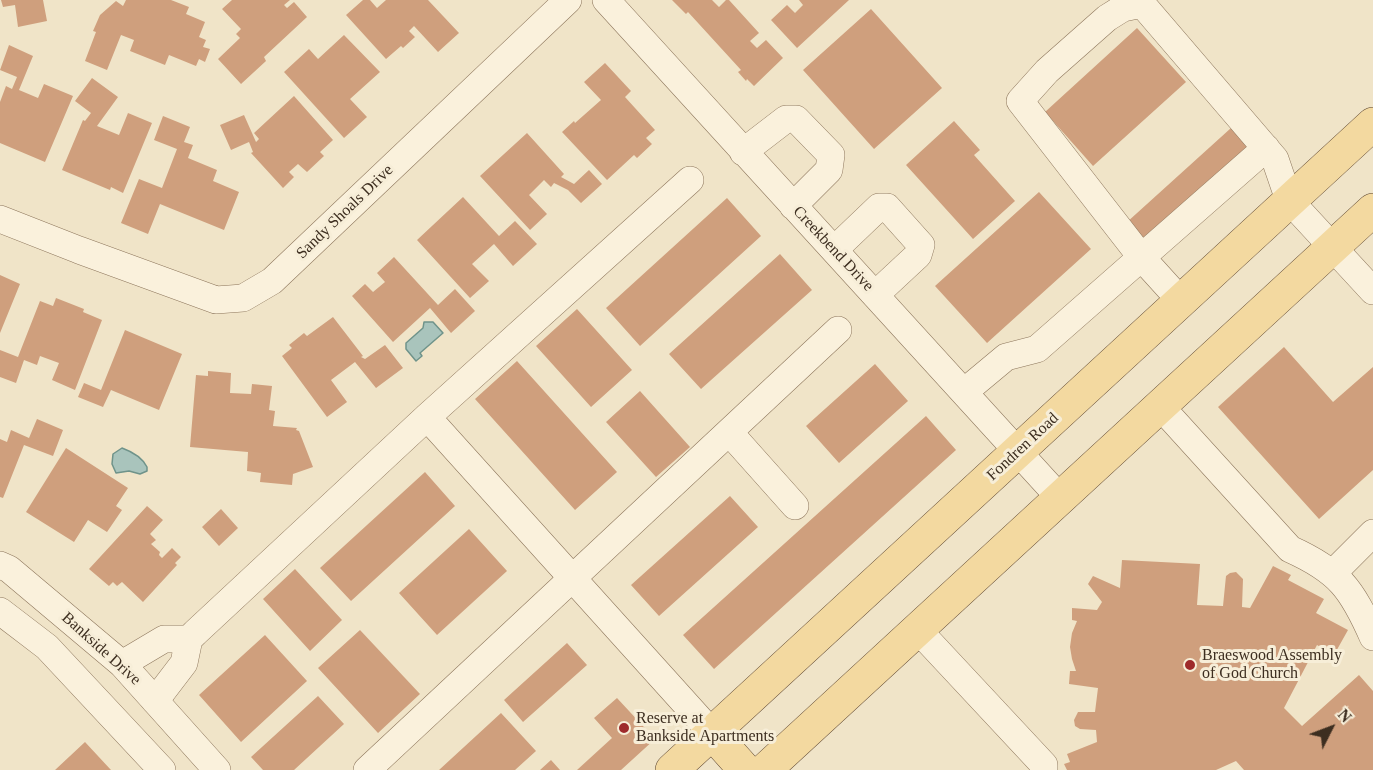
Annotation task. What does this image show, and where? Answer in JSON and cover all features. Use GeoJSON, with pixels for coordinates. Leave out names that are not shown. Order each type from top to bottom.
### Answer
{"type":"FeatureCollection","features":[{"type":"Feature","properties":{"kind":"main road","name":"Fondren Road"},"geometry":{"type":"LineString","coordinates":[[672,770],[1373,124]]}},
{"type":"Feature","properties":{"kind":"main road"},"geometry":{"type":"LineString","coordinates":[[765,770],[1373,210]]}},
{"type":"Feature","properties":{"kind":"main road"},"geometry":{"type":"LineString","coordinates":[[712,733],[745,770]]}},
{"type":"Feature","properties":{"kind":"street","name":"Sandy Shoals Drive"},"geometry":{"type":"LineString","coordinates":[[0,219],[216,300],[243,298],[272,280],[568,0]]}},
{"type":"Feature","properties":{"kind":"street","name":"Creekbend Drive"},"geometry":{"type":"LineString","coordinates":[[606,0],[1060,499]]}},
{"type":"Feature","properties":{"kind":"street"},"geometry":{"type":"LineString","coordinates":[[1181,301],[1142,258],[1020,101],[1047,71],[1107,18],[1123,8],[1142,4],[1275,159],[1289,200],[1373,291]]}},
{"type":"Feature","properties":{"kind":"street"},"geometry":{"type":"LineString","coordinates":[[744,152],[786,119],[796,119],[831,155],[829,170],[794,206]]}},
{"type":"Feature","properties":{"kind":"street"},"geometry":{"type":"LineString","coordinates":[[964,392],[1006,357],[1037,350],[1266,148]]}},
{"type":"Feature","properties":{"kind":"street"},"geometry":{"type":"LineString","coordinates":[[155,701],[184,663],[192,636],[427,417],[690,180]]}},
{"type":"Feature","properties":{"kind":"street"},"geometry":{"type":"LineString","coordinates":[[834,250],[879,207],[887,207],[901,222],[921,245],[918,255],[875,295]]}},
{"type":"Feature","properties":{"kind":"street"},"geometry":{"type":"LineString","coordinates":[[367,770],[838,330]]}},
{"type":"Feature","properties":{"kind":"street"},"geometry":{"type":"LineString","coordinates":[[1161,407],[1290,549],[1315,560],[1333,573],[1354,596],[1373,637]]}},
{"type":"Feature","properties":{"kind":"street"},"geometry":{"type":"LineString","coordinates":[[427,417],[712,733]]}},
{"type":"Feature","properties":{"kind":"street"},"geometry":{"type":"LineString","coordinates":[[729,432],[795,506]]}},
{"type":"Feature","properties":{"kind":"street"},"geometry":{"type":"LineString","coordinates":[[1333,573],[1373,533]]}},
{"type":"Feature","properties":{"kind":"street","name":"Bankside Drive"},"geometry":{"type":"LineString","coordinates":[[0,565],[9,569],[122,664],[217,770]]}},
{"type":"Feature","properties":{"kind":"street"},"geometry":{"type":"LineString","coordinates":[[0,611],[47,647],[162,770]]}},
{"type":"Feature","properties":{"kind":"street"},"geometry":{"type":"LineString","coordinates":[[918,630],[1044,765],[1044,770]]}},
{"type":"Feature","properties":{"kind":"street"},"geometry":{"type":"LineString","coordinates":[[122,664],[164,639],[192,636]]}},
{"type":"Feature","properties":{"kind":"water"},"geometry":{"type":"Polygon","coordinates":[[[424,322],[433,322],[443,333],[420,353],[422,356],[416,361],[406,349],[406,343],[423,328],[424,322]]]}},
{"type":"Feature","properties":{"kind":"water"},"geometry":{"type":"Polygon","coordinates":[[[122,448],[140,458],[145,463],[147,471],[140,474],[129,471],[116,473],[112,464],[113,454],[122,448]]]}},
{"type":"Feature","properties":{"kind":"building"},"geometry":{"type":"Polygon","coordinates":[[[1,0],[43,0],[47,21],[18,27],[15,5],[3,7],[1,0]]]}},
{"type":"Feature","properties":{"kind":"building"},"geometry":{"type":"Polygon","coordinates":[[[126,0],[171,0],[189,7],[186,14],[205,22],[199,37],[206,40],[203,47],[210,49],[205,62],[199,59],[196,66],[169,55],[165,65],[130,51],[134,40],[121,35],[107,70],[85,61],[100,15],[116,1],[123,6],[126,0]]]}},
{"type":"Feature","properties":{"kind":"building"},"geometry":{"type":"Polygon","coordinates":[[[232,0],[290,0],[284,5],[287,8],[294,2],[307,17],[264,57],[266,61],[241,84],[218,59],[240,38],[236,34],[241,29],[222,9],[232,0]]]}},
{"type":"Feature","properties":{"kind":"building"},"geometry":{"type":"Polygon","coordinates":[[[363,0],[370,0],[377,8],[386,0],[428,0],[459,33],[438,52],[414,26],[409,31],[415,37],[386,59],[346,15],[363,0]]]}},
{"type":"Feature","properties":{"kind":"building"},"geometry":{"type":"Polygon","coordinates":[[[672,0],[712,0],[719,7],[729,0],[759,33],[750,41],[757,48],[766,40],[783,58],[754,86],[747,79],[746,81],[738,72],[741,70],[688,12],[686,14],[672,0]]]}},
{"type":"Feature","properties":{"kind":"building"},"geometry":{"type":"Polygon","coordinates":[[[799,0],[849,0],[797,48],[771,20],[787,5],[795,13],[803,5],[799,0]]]}},
{"type":"Feature","properties":{"kind":"building"},"geometry":{"type":"Polygon","coordinates":[[[871,9],[942,88],[874,149],[803,70],[871,9]]]}},
{"type":"Feature","properties":{"kind":"building"},"geometry":{"type":"Polygon","coordinates":[[[1137,28],[1186,82],[1093,166],[1045,112],[1137,28]]]}},
{"type":"Feature","properties":{"kind":"building"},"geometry":{"type":"Polygon","coordinates":[[[344,35],[380,72],[350,99],[367,117],[344,138],[284,72],[309,49],[318,59],[344,35]]]}},
{"type":"Feature","properties":{"kind":"building"},"geometry":{"type":"Polygon","coordinates":[[[9,45],[33,56],[19,90],[38,98],[44,84],[73,96],[45,162],[0,143],[0,102],[6,86],[12,89],[17,77],[0,70],[9,45]]]}},
{"type":"Feature","properties":{"kind":"building"},"geometry":{"type":"Polygon","coordinates":[[[605,63],[631,91],[625,97],[655,130],[646,138],[652,144],[637,158],[634,155],[607,180],[562,132],[601,100],[584,82],[605,63]]]}},
{"type":"Feature","properties":{"kind":"building"},"geometry":{"type":"Polygon","coordinates":[[[92,78],[118,97],[97,126],[119,135],[128,113],[152,123],[123,193],[62,170],[83,120],[85,121],[91,113],[75,101],[92,78]]]}},
{"type":"Feature","properties":{"kind":"building"},"geometry":{"type":"Polygon","coordinates":[[[294,96],[333,140],[320,152],[324,156],[307,172],[298,164],[289,172],[294,177],[283,188],[251,153],[253,152],[249,142],[231,150],[220,125],[244,115],[256,142],[259,139],[254,133],[294,96]]]}},
{"type":"Feature","properties":{"kind":"building"},"geometry":{"type":"Polygon","coordinates":[[[163,116],[190,127],[184,142],[193,145],[188,158],[217,170],[213,181],[239,192],[224,230],[160,204],[148,234],[121,223],[139,179],[162,188],[177,149],[154,140],[163,116]]]}},
{"type":"Feature","properties":{"kind":"building"},"geometry":{"type":"Polygon","coordinates":[[[954,121],[980,150],[974,155],[1015,201],[973,239],[906,165],[954,121]]]}},
{"type":"Feature","properties":{"kind":"building"},"geometry":{"type":"Polygon","coordinates":[[[1231,128],[1249,149],[1145,243],[1126,223],[1231,128]]]}},
{"type":"Feature","properties":{"kind":"building"},"geometry":{"type":"Polygon","coordinates":[[[527,133],[564,174],[561,177],[574,184],[589,170],[602,184],[581,203],[568,190],[554,183],[551,187],[544,180],[529,195],[547,214],[530,230],[480,176],[527,133]]]}},
{"type":"Feature","properties":{"kind":"building"},"geometry":{"type":"Polygon","coordinates":[[[1039,192],[1091,249],[987,343],[935,286],[1039,192]]]}},
{"type":"Feature","properties":{"kind":"building"},"geometry":{"type":"Polygon","coordinates":[[[463,197],[499,236],[515,221],[537,244],[513,266],[494,244],[472,264],[489,281],[470,298],[417,240],[463,197]]]}},
{"type":"Feature","properties":{"kind":"building"},"geometry":{"type":"Polygon","coordinates":[[[727,198],[761,236],[640,346],[606,308],[727,198]]]}},
{"type":"Feature","properties":{"kind":"building"},"geometry":{"type":"Polygon","coordinates":[[[780,254],[812,290],[701,389],[669,354],[780,254]]]}},
{"type":"Feature","properties":{"kind":"building"},"geometry":{"type":"Polygon","coordinates":[[[394,257],[438,305],[455,289],[475,311],[451,333],[430,308],[393,342],[352,296],[365,284],[373,292],[385,282],[377,273],[394,257]]]}},
{"type":"Feature","properties":{"kind":"building"},"geometry":{"type":"Polygon","coordinates":[[[0,275],[20,284],[0,333],[0,275]]]}},
{"type":"Feature","properties":{"kind":"building"},"geometry":{"type":"Polygon","coordinates":[[[56,298],[84,309],[83,312],[102,320],[75,390],[52,380],[59,363],[40,356],[37,365],[24,360],[16,383],[0,377],[0,350],[18,357],[40,301],[53,306],[56,298]]]}},
{"type":"Feature","properties":{"kind":"building"},"geometry":{"type":"Polygon","coordinates":[[[577,309],[632,370],[591,407],[536,346],[577,309]]]}},
{"type":"Feature","properties":{"kind":"building"},"geometry":{"type":"Polygon","coordinates":[[[333,317],[363,356],[361,357],[365,359],[385,345],[403,368],[376,388],[355,362],[331,380],[347,402],[327,417],[282,356],[292,348],[289,345],[304,333],[307,336],[333,317]]]}},
{"type":"Feature","properties":{"kind":"building"},"geometry":{"type":"Polygon","coordinates":[[[125,330],[182,354],[159,410],[111,390],[103,407],[78,397],[84,383],[101,390],[125,330]]]}},
{"type":"Feature","properties":{"kind":"building"},"geometry":{"type":"Polygon","coordinates":[[[1284,347],[1333,402],[1373,367],[1373,470],[1319,519],[1218,407],[1284,347]]]}},
{"type":"Feature","properties":{"kind":"building"},"geometry":{"type":"Polygon","coordinates":[[[517,361],[617,472],[575,510],[475,399],[517,361]]]}},
{"type":"Feature","properties":{"kind":"building"},"geometry":{"type":"Polygon","coordinates":[[[875,364],[908,401],[839,463],[806,426],[875,364]]]}},
{"type":"Feature","properties":{"kind":"building"},"geometry":{"type":"Polygon","coordinates":[[[208,371],[231,373],[230,393],[251,394],[252,384],[272,386],[269,410],[275,411],[273,426],[297,428],[313,467],[293,474],[292,485],[260,482],[261,473],[247,471],[248,452],[190,447],[196,375],[208,376],[208,371]]]}},
{"type":"Feature","properties":{"kind":"building"},"geometry":{"type":"Polygon","coordinates":[[[640,391],[690,447],[656,477],[606,422],[640,391]]]}},
{"type":"Feature","properties":{"kind":"building"},"geometry":{"type":"Polygon","coordinates":[[[926,416],[956,450],[714,669],[683,635],[926,416]]]}},
{"type":"Feature","properties":{"kind":"building"},"geometry":{"type":"Polygon","coordinates":[[[37,419],[63,430],[53,456],[24,445],[3,498],[0,497],[0,439],[7,442],[11,430],[29,438],[37,419]]]}},
{"type":"Feature","properties":{"kind":"building"},"geometry":{"type":"Polygon","coordinates":[[[66,448],[128,488],[116,506],[122,510],[107,532],[88,520],[74,542],[26,512],[66,448]]]}},
{"type":"Feature","properties":{"kind":"building"},"geometry":{"type":"Polygon","coordinates":[[[425,472],[455,506],[351,601],[320,568],[425,472]]]}},
{"type":"Feature","properties":{"kind":"building"},"geometry":{"type":"Polygon","coordinates":[[[730,496],[758,527],[659,616],[631,585],[730,496]]]}},
{"type":"Feature","properties":{"kind":"building"},"geometry":{"type":"Polygon","coordinates":[[[147,506],[163,520],[150,534],[156,540],[151,544],[160,552],[159,555],[162,558],[172,548],[181,557],[175,563],[177,565],[143,602],[122,582],[117,586],[113,582],[109,586],[89,569],[147,506]]]}},
{"type":"Feature","properties":{"kind":"building"},"geometry":{"type":"Polygon","coordinates":[[[221,509],[238,528],[219,546],[202,527],[221,509]]]}},
{"type":"Feature","properties":{"kind":"building"},"geometry":{"type":"Polygon","coordinates":[[[469,529],[507,571],[437,635],[399,593],[469,529]]]}},
{"type":"Feature","properties":{"kind":"building","name":"Braeswood Assembly of God Church"},"geometry":{"type":"Polygon","coordinates":[[[1122,560],[1200,564],[1197,605],[1223,606],[1226,576],[1236,572],[1243,579],[1242,607],[1250,608],[1273,566],[1291,575],[1288,580],[1324,599],[1316,613],[1348,630],[1334,655],[1317,645],[1284,708],[1302,726],[1359,675],[1373,691],[1373,770],[1244,770],[1236,761],[1216,770],[1067,770],[1064,764],[1070,762],[1067,754],[1097,742],[1096,730],[1080,729],[1075,726],[1074,720],[1078,712],[1095,712],[1098,688],[1069,684],[1070,671],[1076,671],[1070,647],[1077,621],[1072,620],[1072,608],[1097,610],[1102,602],[1088,584],[1093,576],[1120,588],[1122,560]]]}},
{"type":"Feature","properties":{"kind":"building"},"geometry":{"type":"Polygon","coordinates":[[[295,569],[342,620],[310,651],[263,599],[295,569]]]}},
{"type":"Feature","properties":{"kind":"building"},"geometry":{"type":"Polygon","coordinates":[[[360,630],[420,694],[378,733],[318,668],[360,630]]]}},
{"type":"Feature","properties":{"kind":"building"},"geometry":{"type":"Polygon","coordinates":[[[265,635],[307,681],[241,742],[199,695],[265,635]]]}},
{"type":"Feature","properties":{"kind":"building"},"geometry":{"type":"Polygon","coordinates":[[[567,643],[587,665],[523,722],[504,700],[567,643]]]}},
{"type":"Feature","properties":{"kind":"building"},"geometry":{"type":"Polygon","coordinates":[[[318,696],[344,724],[294,770],[263,770],[251,757],[318,696]]]}},
{"type":"Feature","properties":{"kind":"building","name":"Reserve at Bankside Apartments"},"geometry":{"type":"Polygon","coordinates":[[[617,698],[655,739],[621,770],[577,770],[612,738],[594,718],[617,698]]]}},
{"type":"Feature","properties":{"kind":"building"},"geometry":{"type":"Polygon","coordinates":[[[501,713],[536,751],[515,770],[439,770],[501,713]]]}},
{"type":"Feature","properties":{"kind":"building"},"geometry":{"type":"Polygon","coordinates":[[[85,742],[111,770],[55,770],[85,742]]]}},
{"type":"Feature","properties":{"kind":"building"},"geometry":{"type":"Polygon","coordinates":[[[551,760],[560,770],[540,770],[551,760]]]}},
{"type":"Feature","properties":{"kind":"place","name":"Braeswood Assembly of God Church"},"geometry":{"type":"Point","coordinates":[1190,665]}},
{"type":"Feature","properties":{"kind":"place","name":"Reserve at Bankside Apartments"},"geometry":{"type":"Point","coordinates":[624,728]}}]}
